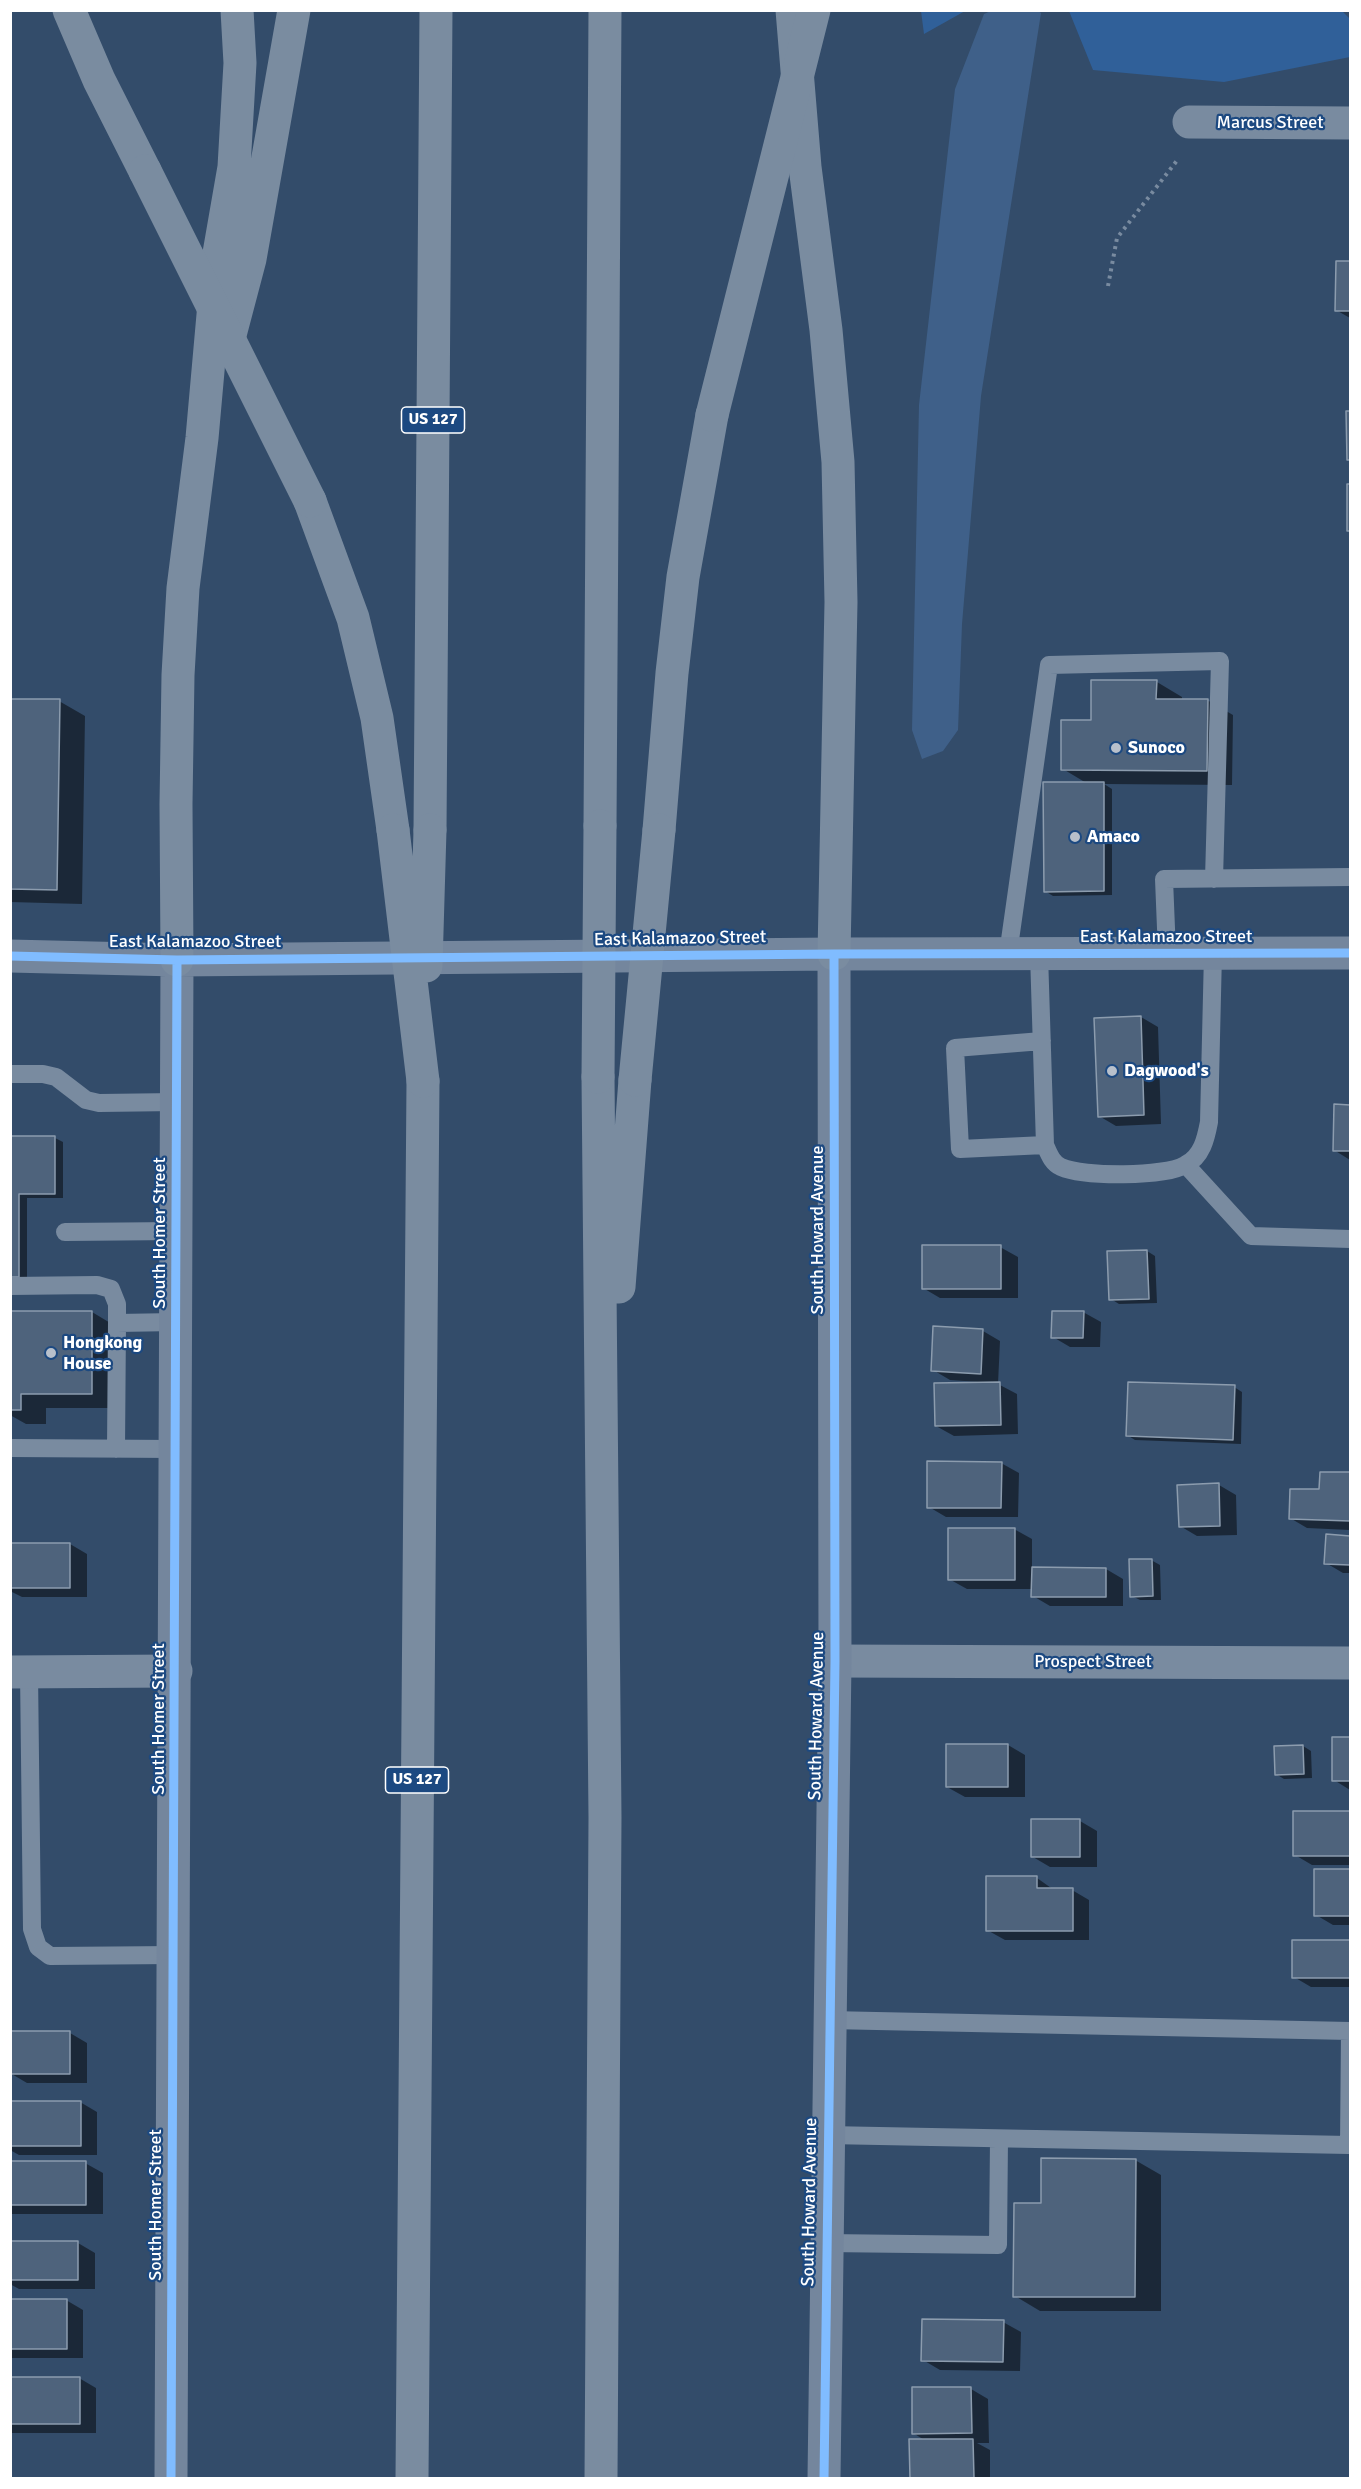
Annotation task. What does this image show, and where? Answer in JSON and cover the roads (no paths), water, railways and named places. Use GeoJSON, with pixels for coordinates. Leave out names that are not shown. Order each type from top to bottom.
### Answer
{"type":"FeatureCollection","features":[{"type":"Feature","properties":{"kind":"highway"},"geometry":{"type":"LineString","coordinates":[[69,10],[99,80],[310,501],[353,618],[376,718],[393,830],[423,1081]]}},
{"type":"Feature","properties":{"kind":"highway"},"geometry":{"type":"LineString","coordinates":[[177,960],[178,675],[183,588],[202,438],[218,259],[234,167],[240,63],[237,10]]}},
{"type":"Feature","properties":{"kind":"highway"},"geometry":{"type":"LineString","coordinates":[[202,438],[250,259],[294,10]]}},
{"type":"Feature","properties":{"kind":"highway","name":"US 127"},"geometry":{"type":"LineString","coordinates":[[412,2478],[423,1081],[430,830],[436,10]]}},
{"type":"Feature","properties":{"kind":"highway"},"geometry":{"type":"LineString","coordinates":[[601,2478],[604,1817],[598,1077],[605,10]]}},
{"type":"Feature","properties":{"kind":"highway"},"geometry":{"type":"LineString","coordinates":[[769,10],[805,167]]}},
{"type":"Feature","properties":{"kind":"highway"},"geometry":{"type":"LineString","coordinates":[[792,10],[805,167],[826,330],[838,462],[841,602],[834,954]]}},
{"type":"Feature","properties":{"kind":"highway"},"geometry":{"type":"LineString","coordinates":[[604,1817],[615,1339],[635,1080],[672,673],[683,577],[712,415],[814,10]]}},
{"type":"Feature","properties":{"kind":"street","name":"Marcus Street"},"geometry":{"type":"LineString","coordinates":[[1198,122],[1350,123]]}},
{"type":"Feature","properties":{"kind":"street","name":"East Kalamazoo Street"},"geometry":{"type":"LineString","coordinates":[[10,956],[177,960],[834,954],[1350,953]]}},
{"type":"Feature","properties":{"kind":"street","name":"South Howard Avenue"},"geometry":{"type":"LineString","coordinates":[[824,2478],[825,2243],[835,1661],[834,954]]}},
{"type":"Feature","properties":{"kind":"street","name":"South Homer Street"},"geometry":{"type":"LineString","coordinates":[[171,2478],[176,1671],[177,960]]}},
{"type":"Feature","properties":{"kind":"street","name":"Prospect Street"},"geometry":{"type":"LineString","coordinates":[[835,1661],[1350,1663]]}},
{"type":"Feature","properties":{"kind":"street"},"geometry":{"type":"LineString","coordinates":[[20,1672],[176,1671]]}},
{"type":"Feature","properties":{"kind":"lane"},"geometry":{"type":"LineString","coordinates":[[1213,953],[1209,1122],[1206,1139],[1199,1153],[1186,1165],[1162,1173],[1114,1173],[1072,1170],[1059,1166],[1051,1159],[1045,1145],[1042,1041],[1024,954],[1049,665],[1220,661],[1214,879]]}},
{"type":"Feature","properties":{"kind":"lane"},"geometry":{"type":"LineString","coordinates":[[1167,953],[1164,879],[1350,877]]}},
{"type":"Feature","properties":{"kind":"lane"},"geometry":{"type":"LineString","coordinates":[[1042,1041],[955,1048],[960,1149],[1045,1145]]}},
{"type":"Feature","properties":{"kind":"lane"},"geometry":{"type":"LineString","coordinates":[[10,1074],[43,1074],[56,1077],[86,1100],[99,1103],[177,1102]]}},
{"type":"Feature","properties":{"kind":"lane"},"geometry":{"type":"LineString","coordinates":[[1186,1165],[1251,1236],[1350,1239]]}},
{"type":"Feature","properties":{"kind":"lane"},"geometry":{"type":"LineString","coordinates":[[65,1232],[177,1231]]}},
{"type":"Feature","properties":{"kind":"lane"},"geometry":{"type":"LineString","coordinates":[[10,1286],[97,1285],[111,1289],[117,1304],[116,1449]]}},
{"type":"Feature","properties":{"kind":"lane"},"geometry":{"type":"LineString","coordinates":[[117,1323],[176,1322]]}},
{"type":"Feature","properties":{"kind":"lane"},"geometry":{"type":"LineString","coordinates":[[10,1448],[176,1449]]}},
{"type":"Feature","properties":{"kind":"lane"},"geometry":{"type":"LineString","coordinates":[[20,1672],[32,1929],[38,1947],[50,1956],[174,1956]]}},
{"type":"Feature","properties":{"kind":"lane"},"geometry":{"type":"LineString","coordinates":[[827,2135],[1349,2145],[1350,2099],[1350,2031],[829,2020]]}},
{"type":"Feature","properties":{"kind":"lane"},"geometry":{"type":"LineString","coordinates":[[825,2243],[998,2245],[999,2139]]}},
{"type":"Feature","properties":{"kind":"place","name":"Sunoco"},"geometry":{"type":"Point","coordinates":[1116,748]}},
{"type":"Feature","properties":{"kind":"place","name":"Amaco"},"geometry":{"type":"Point","coordinates":[1075,837]}},
{"type":"Feature","properties":{"kind":"place","name":"Dagwood's"},"geometry":{"type":"Point","coordinates":[1112,1071]}},
{"type":"Feature","properties":{"kind":"place","name":"Hongkong House"},"geometry":{"type":"Point","coordinates":[51,1353]}}]}
